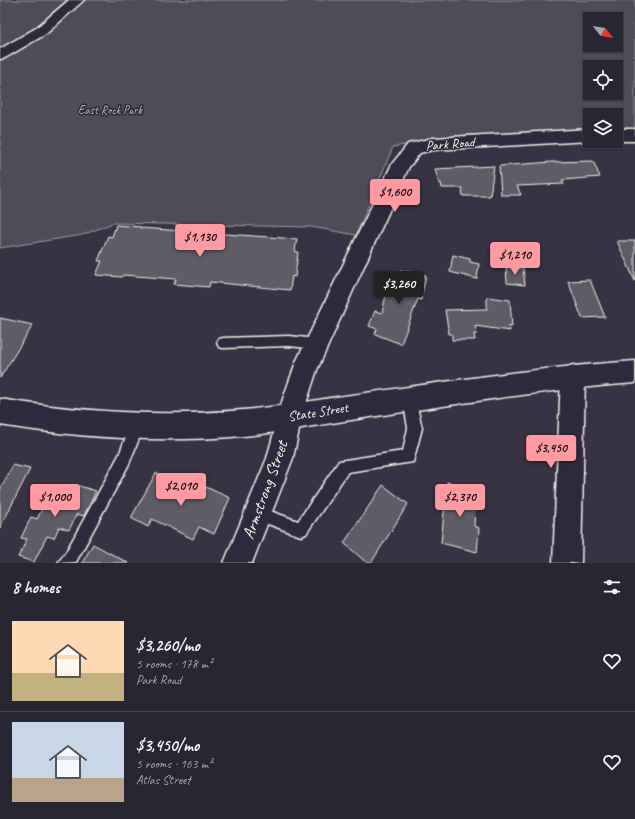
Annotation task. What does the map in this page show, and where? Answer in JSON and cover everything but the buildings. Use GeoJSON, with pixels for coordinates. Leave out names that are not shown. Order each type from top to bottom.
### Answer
{"type":"FeatureCollection","features":[{"type":"Feature","properties":{"kind":"main road","name":"Park Road"},"geometry":{"type":"LineString","coordinates":[[290,416],[305,370],[316,344],[396,173],[406,157],[414,148],[433,144],[583,135]]}},
{"type":"Feature","properties":{"kind":"main road"},"geometry":{"type":"LineString","coordinates":[[623,135],[635,135]]}},
{"type":"Feature","properties":{"kind":"main road","name":"State Street"},"geometry":{"type":"LineString","coordinates":[[0,412],[68,423],[137,426],[184,426],[245,423],[409,398],[573,376],[635,372]]}},
{"type":"Feature","properties":{"kind":"street"},"geometry":{"type":"LineString","coordinates":[[0,55],[41,31],[77,0]]}},
{"type":"Feature","properties":{"kind":"street"},"geometry":{"type":"LineString","coordinates":[[567,563],[573,376]]}},
{"type":"Feature","properties":{"kind":"street","name":"Armstrong Street"},"geometry":{"type":"LineString","coordinates":[[238,563],[259,514],[280,458],[290,416]]}},
{"type":"Feature","properties":{"kind":"lane"},"geometry":{"type":"LineString","coordinates":[[223,343],[289,341],[316,344]]}},
{"type":"Feature","properties":{"kind":"lane"},"geometry":{"type":"LineString","coordinates":[[259,514],[301,529],[344,466],[408,457],[415,428],[409,398]]}},
{"type":"Feature","properties":{"kind":"lane"},"geometry":{"type":"LineString","coordinates":[[65,563],[71,557],[124,459],[137,426]]}},
{"type":"Feature","properties":{"kind":"green space","name":"East Rock Park"},"geometry":{"type":"Polygon","coordinates":[[[0,0],[635,0],[635,132],[623,132],[623,108],[583,108],[583,132],[465,135],[393,147],[356,235],[312,227],[113,223],[82,235],[0,248],[0,0]]]}}]}
